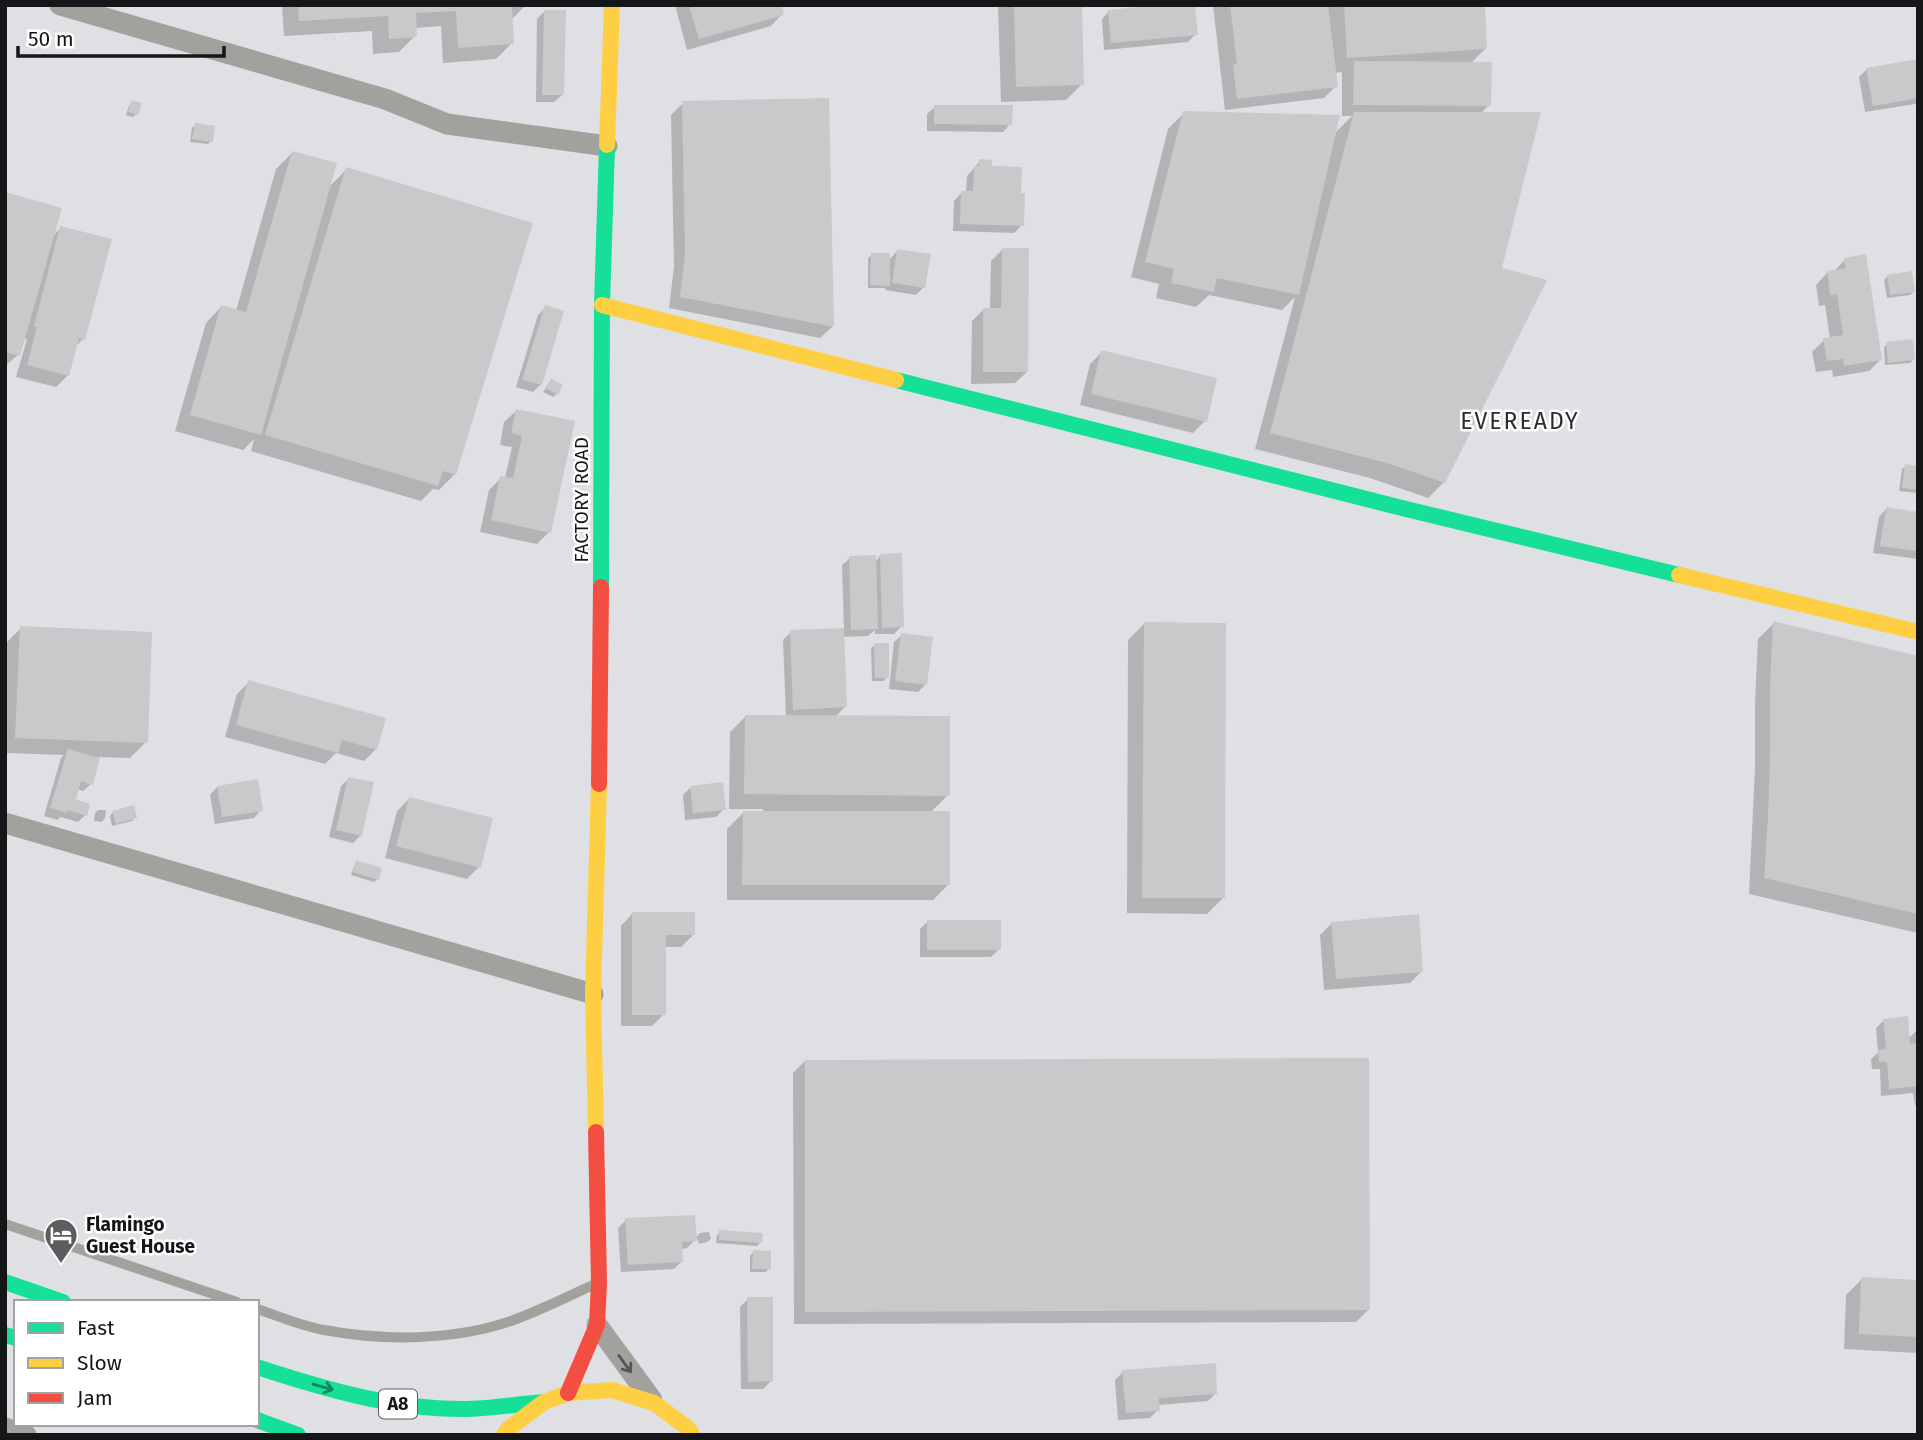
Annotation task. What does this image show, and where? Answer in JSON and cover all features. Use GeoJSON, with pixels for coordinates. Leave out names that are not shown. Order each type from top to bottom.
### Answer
{"type":"FeatureCollection","features":[{"type":"Feature","properties":{"kind":"main road","name":"FACTORY ROAD"},"geometry":{"type":"LineString","coordinates":[[597,1325],[599,1283],[593,994],[599,825],[601,305],[612,5]]}},
{"type":"Feature","properties":{"kind":"main road"},"geometry":{"type":"LineString","coordinates":[[601,305],[1402,508],[1918,632]]}},
{"type":"Feature","properties":{"kind":"main road"},"geometry":{"type":"LineString","coordinates":[[5,1282],[57,1300]]}},
{"type":"Feature","properties":{"kind":"main road"},"geometry":{"type":"LineString","coordinates":[[568,1393],[597,1325]]}},
{"type":"Feature","properties":{"kind":"main road","name":"A8"},"geometry":{"type":"LineString","coordinates":[[259,1368],[347,1394],[404,1405],[464,1409],[544,1402],[568,1393],[612,1390],[654,1403],[689,1429],[692,1435]]}},
{"type":"Feature","properties":{"kind":"main road","name":"A8"},"geometry":{"type":"LineString","coordinates":[[504,1435],[544,1402]]}},
{"type":"Feature","properties":{"kind":"main road"},"geometry":{"type":"LineString","coordinates":[[259,1421],[298,1435]]}},
{"type":"Feature","properties":{"kind":"street"},"geometry":{"type":"LineString","coordinates":[[60,5],[384,99],[447,124],[607,146]]}},
{"type":"Feature","properties":{"kind":"street"},"geometry":{"type":"LineString","coordinates":[[5,823],[593,994]]}},
{"type":"Feature","properties":{"kind":"street"},"geometry":{"type":"LineString","coordinates":[[597,1325],[654,1403]]}},
{"type":"Feature","properties":{"kind":"street"},"geometry":{"type":"LineString","coordinates":[[5,1428],[26,1435]]}},
{"type":"Feature","properties":{"kind":"lane"},"geometry":{"type":"LineString","coordinates":[[5,1224],[231,1300]]}},
{"type":"Feature","properties":{"kind":"lane"},"geometry":{"type":"LineString","coordinates":[[259,1310],[321,1330],[374,1337],[421,1338],[510,1322],[599,1283]]}},
{"type":"Feature","properties":{"kind":"building"},"geometry":{"type":"Polygon","coordinates":[[[298,5],[512,5],[514,44],[458,48],[456,11],[416,13],[417,37],[389,39],[388,16],[299,21],[298,5]]]}},
{"type":"Feature","properties":{"kind":"building"},"geometry":{"type":"Polygon","coordinates":[[[689,5],[782,5],[784,15],[699,39],[689,5]]]}},
{"type":"Feature","properties":{"kind":"building"},"geometry":{"type":"Polygon","coordinates":[[[1014,5],[1082,5],[1084,85],[1016,87],[1014,5]]]}},
{"type":"Feature","properties":{"kind":"building"},"geometry":{"type":"Polygon","coordinates":[[[1195,5],[1198,35],[1111,43],[1108,10],[1195,5]]]}},
{"type":"Feature","properties":{"kind":"building"},"geometry":{"type":"Polygon","coordinates":[[[1230,5],[1328,5],[1338,87],[1237,99],[1233,65],[1237,64],[1230,5]]]}},
{"type":"Feature","properties":{"kind":"building"},"geometry":{"type":"Polygon","coordinates":[[[1344,5],[1485,5],[1487,49],[1347,58],[1344,5]]]}},
{"type":"Feature","properties":{"kind":"building"},"geometry":{"type":"Polygon","coordinates":[[[544,10],[566,10],[564,95],[542,95],[544,10]]]}},
{"type":"Feature","properties":{"kind":"building"},"geometry":{"type":"Polygon","coordinates":[[[1918,59],[1918,98],[1873,106],[1866,68],[1918,59]]]}},
{"type":"Feature","properties":{"kind":"building"},"geometry":{"type":"Polygon","coordinates":[[[1354,61],[1492,62],[1491,106],[1353,105],[1354,61]]]}},
{"type":"Feature","properties":{"kind":"building"},"geometry":{"type":"Polygon","coordinates":[[[829,98],[834,327],[680,297],[685,254],[682,101],[829,98]]]}},
{"type":"Feature","properties":{"kind":"building"},"geometry":{"type":"Polygon","coordinates":[[[132,100],[142,103],[138,115],[128,112],[132,100]]]}},
{"type":"Feature","properties":{"kind":"building"},"geometry":{"type":"Polygon","coordinates":[[[934,105],[1013,105],[1012,125],[934,124],[934,105]]]}},
{"type":"Feature","properties":{"kind":"building"},"geometry":{"type":"Polygon","coordinates":[[[1183,111],[1340,115],[1299,295],[1217,278],[1214,292],[1171,283],[1174,269],[1145,262],[1183,111]]]}},
{"type":"Feature","properties":{"kind":"building"},"geometry":{"type":"Polygon","coordinates":[[[1354,112],[1541,112],[1502,268],[1547,280],[1445,483],[1387,463],[1270,433],[1354,112]]]}},
{"type":"Feature","properties":{"kind":"building"},"geometry":{"type":"Polygon","coordinates":[[[195,123],[215,126],[213,142],[192,139],[195,123]]]}},
{"type":"Feature","properties":{"kind":"building"},"geometry":{"type":"Polygon","coordinates":[[[292,151],[337,163],[261,435],[190,415],[221,305],[246,312],[292,151]]]}},
{"type":"Feature","properties":{"kind":"building"},"geometry":{"type":"Polygon","coordinates":[[[979,159],[992,160],[992,166],[1022,167],[1021,193],[1025,193],[1024,226],[960,224],[961,191],[973,191],[974,166],[979,166],[979,159]]]}},
{"type":"Feature","properties":{"kind":"building"},"geometry":{"type":"Polygon","coordinates":[[[346,167],[533,223],[456,475],[443,471],[438,486],[265,435],[346,167]]]}},
{"type":"Feature","properties":{"kind":"building"},"geometry":{"type":"Polygon","coordinates":[[[5,192],[62,208],[20,356],[5,352],[5,192]]]}},
{"type":"Feature","properties":{"kind":"building"},"geometry":{"type":"Polygon","coordinates":[[[60,226],[112,239],[85,340],[79,338],[69,376],[27,365],[37,327],[34,326],[60,226]]]}},
{"type":"Feature","properties":{"kind":"building"},"geometry":{"type":"Polygon","coordinates":[[[1002,248],[1029,248],[1028,372],[983,372],[983,308],[1001,308],[1002,248]]]}},
{"type":"Feature","properties":{"kind":"building"},"geometry":{"type":"Polygon","coordinates":[[[897,249],[931,254],[925,288],[892,283],[897,249]]]}},
{"type":"Feature","properties":{"kind":"building"},"geometry":{"type":"Polygon","coordinates":[[[871,253],[890,253],[890,286],[870,285],[871,253]]]}},
{"type":"Feature","properties":{"kind":"building"},"geometry":{"type":"Polygon","coordinates":[[[1866,254],[1882,360],[1844,366],[1843,359],[1827,361],[1823,338],[1843,335],[1837,294],[1830,295],[1827,271],[1846,268],[1844,258],[1866,254]]]}},
{"type":"Feature","properties":{"kind":"building"},"geometry":{"type":"Polygon","coordinates":[[[1912,271],[1915,292],[1890,295],[1887,275],[1912,271]]]}},
{"type":"Feature","properties":{"kind":"building"},"geometry":{"type":"Polygon","coordinates":[[[545,305],[564,311],[542,385],[522,380],[545,305]]]}},
{"type":"Feature","properties":{"kind":"building"},"geometry":{"type":"Polygon","coordinates":[[[1913,339],[1915,360],[1888,363],[1886,342],[1913,339]]]}},
{"type":"Feature","properties":{"kind":"building"},"geometry":{"type":"Polygon","coordinates":[[[1101,350],[1217,378],[1207,422],[1091,394],[1101,350]]]}},
{"type":"Feature","properties":{"kind":"building"},"geometry":{"type":"Polygon","coordinates":[[[551,379],[563,385],[558,395],[545,388],[551,379]]]}},
{"type":"Feature","properties":{"kind":"building"},"geometry":{"type":"Polygon","coordinates":[[[516,409],[575,421],[551,533],[491,520],[500,476],[513,478],[522,436],[511,433],[516,409]]]}},
{"type":"Feature","properties":{"kind":"building"},"geometry":{"type":"Polygon","coordinates":[[[1905,464],[1918,466],[1918,490],[1902,488],[1905,464]]]}},
{"type":"Feature","properties":{"kind":"building"},"geometry":{"type":"Polygon","coordinates":[[[1886,507],[1918,512],[1918,551],[1880,546],[1886,507]]]}},
{"type":"Feature","properties":{"kind":"building"},"geometry":{"type":"Polygon","coordinates":[[[902,553],[904,627],[882,628],[880,554],[902,553]]]}},
{"type":"Feature","properties":{"kind":"building"},"geometry":{"type":"Polygon","coordinates":[[[876,555],[878,629],[851,630],[849,556],[876,555]]]}},
{"type":"Feature","properties":{"kind":"building"},"geometry":{"type":"Polygon","coordinates":[[[1773,621],[1918,656],[1918,914],[1764,878],[1773,621]]]}},
{"type":"Feature","properties":{"kind":"building"},"geometry":{"type":"Polygon","coordinates":[[[1144,622],[1226,623],[1225,898],[1142,898],[1144,622]]]}},
{"type":"Feature","properties":{"kind":"building"},"geometry":{"type":"Polygon","coordinates":[[[20,626],[152,632],[148,743],[15,738],[20,626]]]}},
{"type":"Feature","properties":{"kind":"building"},"geometry":{"type":"Polygon","coordinates":[[[844,628],[847,707],[793,710],[790,630],[844,628]]]}},
{"type":"Feature","properties":{"kind":"building"},"geometry":{"type":"Polygon","coordinates":[[[901,633],[933,637],[927,685],[895,681],[901,633]]]}},
{"type":"Feature","properties":{"kind":"building"},"geometry":{"type":"Polygon","coordinates":[[[874,643],[889,643],[889,678],[875,678],[874,643]]]}},
{"type":"Feature","properties":{"kind":"building"},"geometry":{"type":"Polygon","coordinates":[[[248,680],[386,718],[377,750],[342,740],[338,753],[236,725],[248,680]]]}},
{"type":"Feature","properties":{"kind":"building"},"geometry":{"type":"Polygon","coordinates":[[[745,715],[950,716],[950,796],[744,794],[745,715]]]}},
{"type":"Feature","properties":{"kind":"building"},"geometry":{"type":"Polygon","coordinates":[[[68,749],[100,758],[93,785],[81,781],[76,799],[90,804],[87,816],[50,808],[68,749]]]}},
{"type":"Feature","properties":{"kind":"building"},"geometry":{"type":"Polygon","coordinates":[[[348,777],[374,782],[362,836],[336,830],[348,777]]]}},
{"type":"Feature","properties":{"kind":"building"},"geometry":{"type":"Polygon","coordinates":[[[258,779],[263,811],[222,817],[217,786],[258,779]]]}},
{"type":"Feature","properties":{"kind":"building"},"geometry":{"type":"Polygon","coordinates":[[[723,782],[726,810],[693,813],[690,786],[723,782]]]}},
{"type":"Feature","properties":{"kind":"building"},"geometry":{"type":"Polygon","coordinates":[[[409,797],[493,818],[481,868],[396,846],[409,797]]]}},
{"type":"Feature","properties":{"kind":"building"},"geometry":{"type":"Polygon","coordinates":[[[134,805],[137,818],[116,824],[112,811],[134,805]]]}},
{"type":"Feature","properties":{"kind":"building"},"geometry":{"type":"Polygon","coordinates":[[[743,811],[950,811],[950,885],[742,885],[743,811]]]}},
{"type":"Feature","properties":{"kind":"building"},"geometry":{"type":"Polygon","coordinates":[[[356,860],[382,868],[379,880],[353,872],[356,860]]]}},
{"type":"Feature","properties":{"kind":"building"},"geometry":{"type":"Polygon","coordinates":[[[632,912],[695,912],[695,935],[666,935],[666,1015],[632,1015],[632,912]]]}},
{"type":"Feature","properties":{"kind":"building"},"geometry":{"type":"Polygon","coordinates":[[[1419,914],[1423,972],[1336,979],[1331,922],[1419,914]]]}},
{"type":"Feature","properties":{"kind":"building"},"geometry":{"type":"Polygon","coordinates":[[[927,920],[1001,920],[1001,950],[927,950],[927,920]]]}},
{"type":"Feature","properties":{"kind":"building"},"geometry":{"type":"Polygon","coordinates":[[[1908,1016],[1910,1044],[1917,1043],[1918,1086],[1889,1089],[1887,1062],[1879,1062],[1878,1050],[1886,1049],[1883,1019],[1908,1016]]]}},
{"type":"Feature","properties":{"kind":"building"},"geometry":{"type":"Polygon","coordinates":[[[1369,1058],[1370,1310],[805,1312],[805,1060],[1369,1058]]]}},
{"type":"Feature","properties":{"kind":"building"},"geometry":{"type":"Polygon","coordinates":[[[695,1215],[697,1241],[682,1242],[683,1262],[628,1265],[625,1218],[695,1215]]]}},
{"type":"Feature","properties":{"kind":"building"},"geometry":{"type":"Polygon","coordinates":[[[719,1230],[763,1233],[762,1243],[719,1240],[719,1230]]]}},
{"type":"Feature","properties":{"kind":"building"},"geometry":{"type":"Polygon","coordinates":[[[753,1250],[771,1251],[771,1269],[752,1269],[753,1250]]]}},
{"type":"Feature","properties":{"kind":"building"},"geometry":{"type":"Polygon","coordinates":[[[1861,1277],[1918,1280],[1918,1337],[1859,1334],[1861,1277]]]}},
{"type":"Feature","properties":{"kind":"building"},"geometry":{"type":"Polygon","coordinates":[[[747,1297],[773,1297],[773,1381],[748,1382],[747,1297]]]}},
{"type":"Feature","properties":{"kind":"building"},"geometry":{"type":"Polygon","coordinates":[[[1216,1363],[1217,1394],[1159,1398],[1160,1411],[1126,1413],[1122,1370],[1216,1363]]]}},
{"type":"Feature","properties":{"kind":"traffic: fast"},"geometry":{"type":"LineString","coordinates":[[601,587],[602,305],[607,145]]}},
{"type":"Feature","properties":{"kind":"traffic: fast"},"geometry":{"type":"LineString","coordinates":[[896,380],[1679,575]]}},
{"type":"Feature","properties":{"kind":"traffic: fast"},"geometry":{"type":"LineString","coordinates":[[5,1282],[57,1300]]}},
{"type":"Feature","properties":{"kind":"traffic: fast"},"geometry":{"type":"LineString","coordinates":[[5,1335],[14,1337]]}},
{"type":"Feature","properties":{"kind":"traffic: fast"},"geometry":{"type":"LineString","coordinates":[[259,1368],[333,1390],[410,1406],[473,1409],[544,1402]]}},
{"type":"Feature","properties":{"kind":"traffic: fast"},"geometry":{"type":"LineString","coordinates":[[259,1421],[298,1435]]}},
{"type":"Feature","properties":{"kind":"traffic: slow"},"geometry":{"type":"LineString","coordinates":[[607,145],[612,5]]}},
{"type":"Feature","properties":{"kind":"traffic: slow"},"geometry":{"type":"LineString","coordinates":[[602,305],[896,380]]}},
{"type":"Feature","properties":{"kind":"traffic: slow"},"geometry":{"type":"LineString","coordinates":[[1679,575],[1918,632]]}},
{"type":"Feature","properties":{"kind":"traffic: slow"},"geometry":{"type":"LineString","coordinates":[[596,1132],[593,994],[599,784]]}},
{"type":"Feature","properties":{"kind":"traffic: slow"},"geometry":{"type":"LineString","coordinates":[[504,1435],[544,1402],[568,1393],[612,1390],[654,1403],[689,1429],[692,1435]]}},
{"type":"Feature","properties":{"kind":"traffic: jam"},"geometry":{"type":"LineString","coordinates":[[599,784],[601,587]]}},
{"type":"Feature","properties":{"kind":"traffic: jam"},"geometry":{"type":"LineString","coordinates":[[568,1393],[597,1325],[599,1283],[596,1132]]}},
{"type":"Feature","properties":{"kind":"place","name":"Flamingo Guest House"},"geometry":{"type":"Point","coordinates":[61,1265]}},
{"type":"Feature","properties":{"kind":"district","name":"EVEREADY"},"geometry":{"type":"Point","coordinates":[1520,421]}}]}
